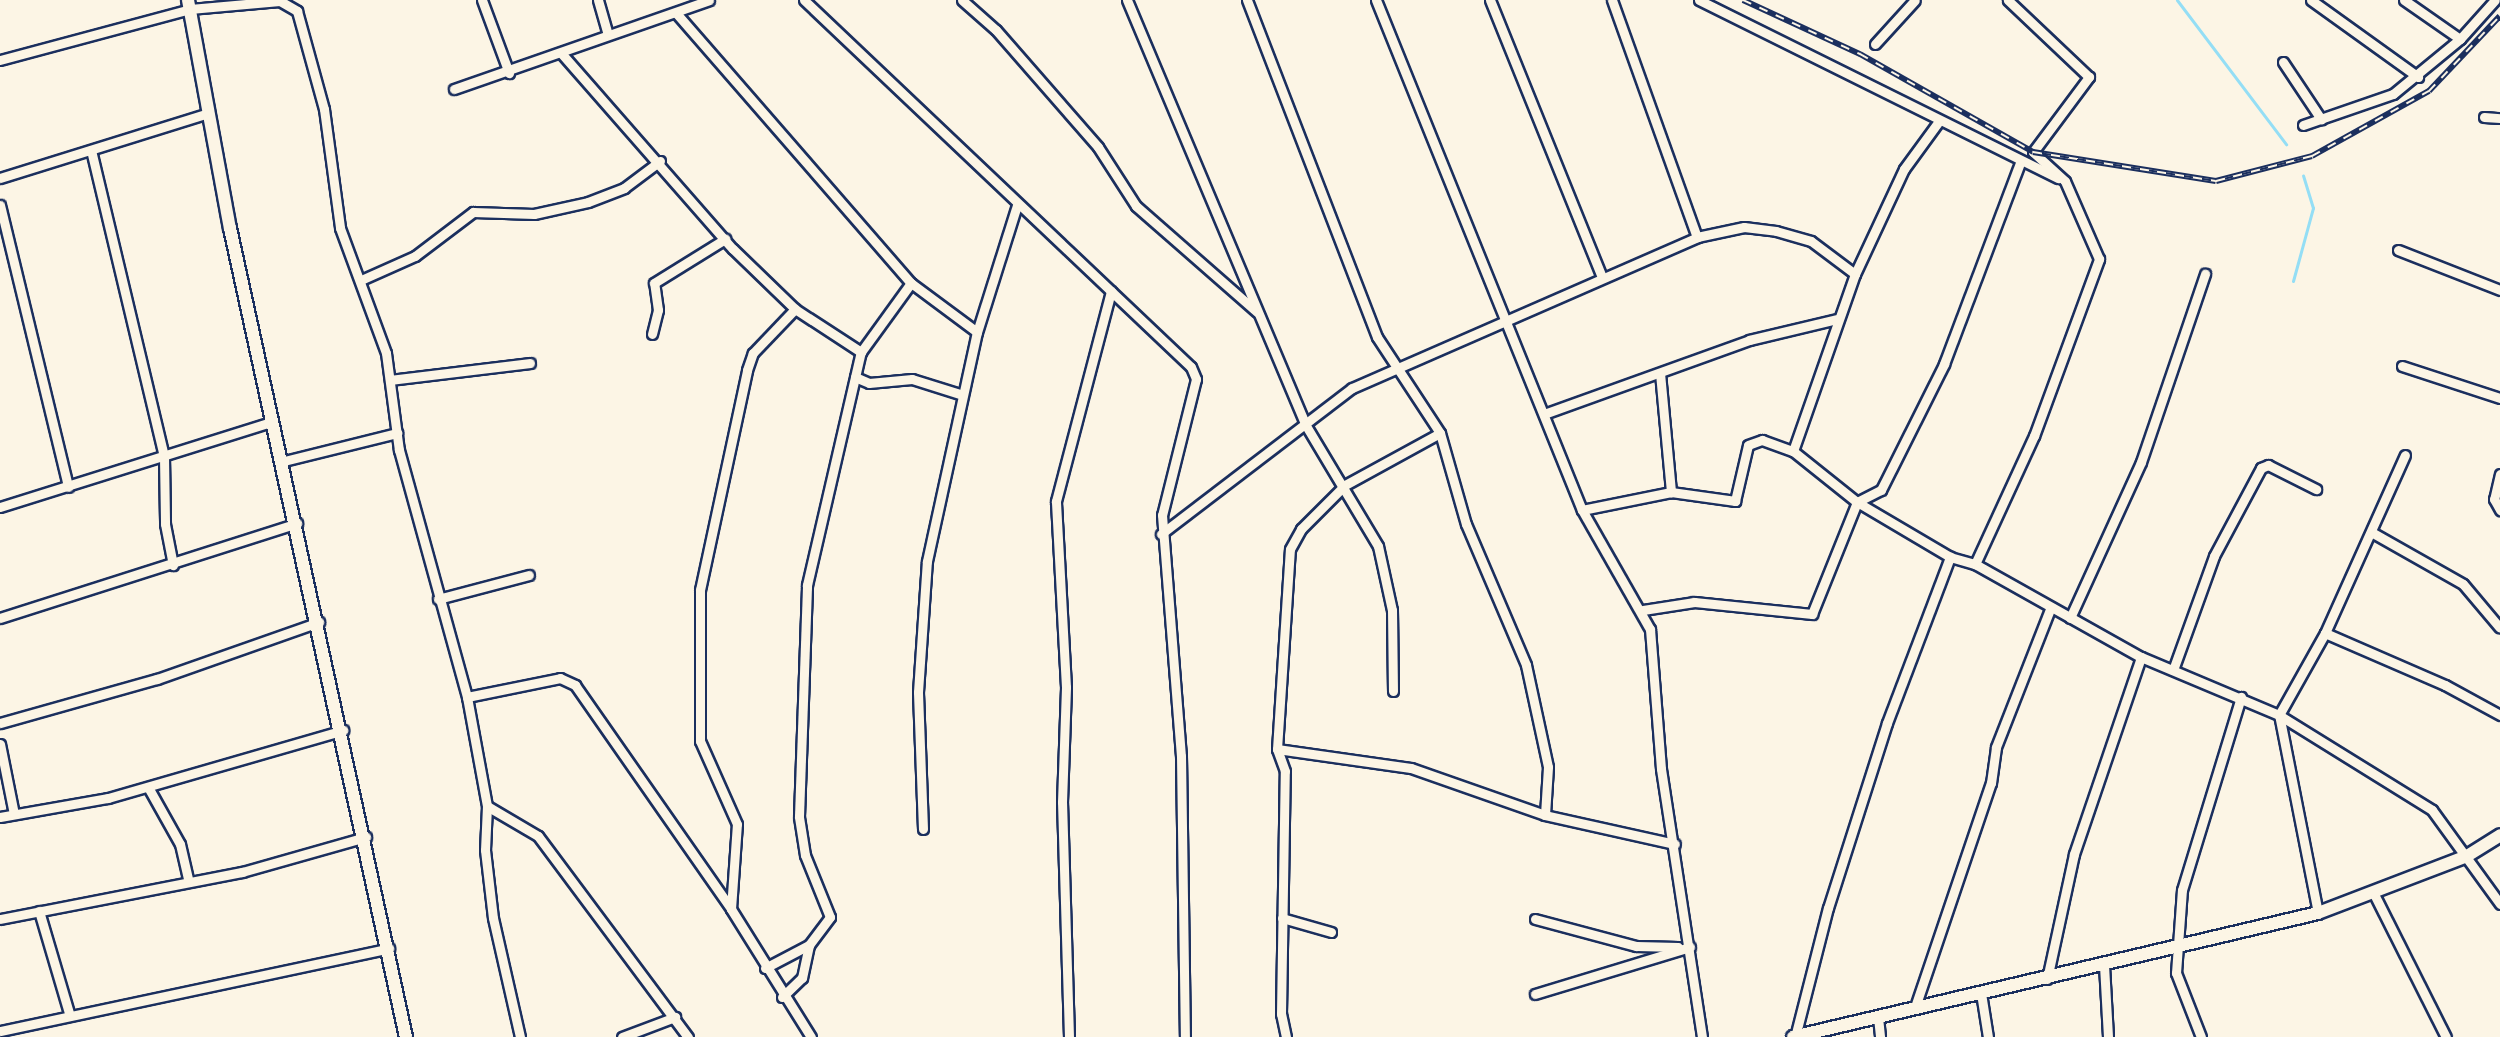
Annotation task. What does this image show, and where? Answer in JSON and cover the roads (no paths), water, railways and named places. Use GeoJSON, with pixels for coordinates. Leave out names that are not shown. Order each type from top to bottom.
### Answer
{"type":"FeatureCollection","features":[{"type":"Feature","properties":{"kind":"street"},"geometry":{"type":"LineString","coordinates":[[482,0],[509,73]]}},
{"type":"Feature","properties":{"kind":"street"},"geometry":{"type":"LineString","coordinates":[[598,0],[608,34]]}},
{"type":"Feature","properties":{"kind":"street"},"geometry":{"type":"LineString","coordinates":[[454,89],[509,73],[608,34],[677,14],[709,0]]}},
{"type":"Feature","properties":{"kind":"street"},"geometry":{"type":"LineString","coordinates":[[804,0],[1191,367],[1196,379],[1166,489],[1161,534],[1181,756],[1185,1037]]}},
{"type":"Feature","properties":{"kind":"street"},"geometry":{"type":"LineString","coordinates":[[962,0],[996,30],[1098,147],[1136,206],[1260,314]]}},
{"type":"Feature","properties":{"kind":"street"},"geometry":{"type":"LineString","coordinates":[[1127,0],[1305,424],[1345,485],[1388,578],[1393,691]]}},
{"type":"Feature","properties":{"kind":"street"},"geometry":{"type":"LineString","coordinates":[[1247,0],[1377,337],[1440,433],[1466,524],[1537,698],[1548,767],[1545,815]]}},
{"type":"Feature","properties":{"kind":"street"},"geometry":{"type":"LineString","coordinates":[[1376,0],[1468,237],[1582,510],[1643,610],[1656,668],[1661,769],[1675,844],[1702,1037]]}},
{"type":"Feature","properties":{"kind":"street"},"geometry":{"type":"LineString","coordinates":[[1490,0],[1602,277]]}},
{"type":"Feature","properties":{"kind":"street"},"geometry":{"type":"LineString","coordinates":[[1612,0],[1697,237]]}},
{"type":"Feature","properties":{"kind":"street"},"geometry":{"type":"LineString","coordinates":[[1699,0],[2020,163],[2065,181]]}},
{"type":"Feature","properties":{"kind":"street"},"geometry":{"type":"LineString","coordinates":[[1875,44],[1915,0]]}},
{"type":"Feature","properties":{"kind":"street"},"geometry":{"type":"LineString","coordinates":[[1975,564],[2034,436],[2099,259],[2065,181],[2033,152],[2089,77],[2008,0]]}},
{"type":"Feature","properties":{"kind":"street"},"geometry":{"type":"LineString","coordinates":[[2311,0],[2418,77]]}},
{"type":"Feature","properties":{"kind":"street"},"geometry":{"type":"LineString","coordinates":[[2404,0],[2460,39]]}},
{"type":"Feature","properties":{"kind":"street"},"geometry":{"type":"LineString","coordinates":[[2303,125],[2361,108],[2418,77],[2460,39],[2495,0]]}},
{"type":"Feature","properties":{"kind":"street"},"geometry":{"type":"LineString","coordinates":[[0,60],[189,4],[280,1],[297,11],[324,109],[340,228],[386,353],[397,433],[438,599],[467,697],[487,806],[485,850],[493,918],[520,1037]]}},
{"type":"Feature","properties":{"kind":"street"},"geometry":{"type":"LineString","coordinates":[[189,4],[271,422],[343,730],[406,1037]]}},
{"type":"Feature","properties":{"kind":"street"},"geometry":{"type":"LineString","coordinates":[[677,14],[911,283],[977,332]]}},
{"type":"Feature","properties":{"kind":"street"},"geometry":{"type":"LineString","coordinates":[[562,54],[660,161],[725,239],[795,309],[861,352]]}},
{"type":"Feature","properties":{"kind":"street"},"geometry":{"type":"LineString","coordinates":[[2283,62],[2321,119]]}},
{"type":"Feature","properties":{"kind":"street"},"geometry":{"type":"LineString","coordinates":[[0,178],[209,113]]}},
{"type":"Feature","properties":{"kind":"street"},"geometry":{"type":"LineString","coordinates":[[2484,117],[2500,118]]}},
{"type":"Feature","properties":{"kind":"street"},"geometry":{"type":"LineString","coordinates":[[1793,451],[1855,274],[1904,169],[1939,121]]}},
{"type":"Feature","properties":{"kind":"street"},"geometry":{"type":"LineString","coordinates":[[91,150],[164,457],[165,524],[173,565]]}},
{"type":"Feature","properties":{"kind":"street"},"geometry":{"type":"LineString","coordinates":[[361,280],[415,256],[473,212],[534,214],[588,202],[624,188],[660,161]]}},
{"type":"Feature","properties":{"kind":"street"},"geometry":{"type":"LineString","coordinates":[[1643,610],[1694,602],[1812,614],[1857,502],[1881,490],[1944,364],[2020,163]]}},
{"type":"Feature","properties":{"kind":"street"},"geometry":{"type":"LineString","coordinates":[[0,205],[68,487]]}},
{"type":"Feature","properties":{"kind":"street"},"geometry":{"type":"LineString","coordinates":[[923,829],[921,609],[977,332],[1017,205]]}},
{"type":"Feature","properties":{"kind":"street"},"geometry":{"type":"LineString","coordinates":[[1161,534],[1352,388],[1697,237],[1744,227],[1776,231],[1811,241],[1855,274]]}},
{"type":"Feature","properties":{"kind":"street"},"geometry":{"type":"LineString","coordinates":[[652,334],[658,310],[654,283],[725,239]]}},
{"type":"Feature","properties":{"kind":"street"},"geometry":{"type":"LineString","coordinates":[[2398,250],[2500,290]]}},
{"type":"Feature","properties":{"kind":"street"},"geometry":{"type":"LineString","coordinates":[[2070,618],[2141,462],[2205,274]]}},
{"type":"Feature","properties":{"kind":"street"},"geometry":{"type":"LineString","coordinates":[[782,997],[802,978],[809,945],[830,912],[805,855],[799,816],[807,585],[861,352],[911,283]]}},
{"type":"Feature","properties":{"kind":"street"},"geometry":{"type":"LineString","coordinates":[[1069,1037],[1062,802],[1066,687],[1056,501],[1111,291]]}},
{"type":"Feature","properties":{"kind":"street"},"geometry":{"type":"LineString","coordinates":[[731,909],[737,824],[700,741],[700,590],[747,370],[753,353],[795,309]]}},
{"type":"Feature","properties":{"kind":"street"},"geometry":{"type":"LineString","coordinates":[[1544,414],[1749,340],[1837,319]]}},
{"type":"Feature","properties":{"kind":"street"},"geometry":{"type":"LineString","coordinates":[[390,380],[530,363]]}},
{"type":"Feature","properties":{"kind":"street"},"geometry":{"type":"LineString","coordinates":[[2402,366],[2500,398]]}},
{"type":"Feature","properties":{"kind":"street"},"geometry":{"type":"LineString","coordinates":[[1660,373],[1671,492]]}},
{"type":"Feature","properties":{"kind":"street"},"geometry":{"type":"LineString","coordinates":[[855,377],[869,383],[912,379],[963,395]]}},
{"type":"Feature","properties":{"kind":"street"},"geometry":{"type":"LineString","coordinates":[[0,507],[271,422]]}},
{"type":"Feature","properties":{"kind":"street"},"geometry":{"type":"LineString","coordinates":[[280,462],[397,433]]}},
{"type":"Feature","properties":{"kind":"street"},"geometry":{"type":"LineString","coordinates":[[1286,1037],[1281,1014],[1285,771],[1277,749],[1290,549],[1301,529],[1345,485],[1440,433]]}},
{"type":"Feature","properties":{"kind":"street"},"geometry":{"type":"LineString","coordinates":[[1582,510],[1671,492],[1735,501],[1748,445],[1762,440],[1793,451],[1857,502],[1950,557],[1975,564],[2141,657],[2279,715],[2432,810],[2500,904]]}},
{"type":"Feature","properties":{"kind":"street"},"geometry":{"type":"LineString","coordinates":[[2318,913],[2279,715],[2325,633],[2373,533],[2405,455]]}},
{"type":"Feature","properties":{"kind":"street"},"geometry":{"type":"LineString","coordinates":[[2173,670],[2214,556],[2261,468],[2268,465],[2316,489]]}},
{"type":"Feature","properties":{"kind":"street"},"geometry":{"type":"LineString","coordinates":[[2500,474],[2494,499],[2500,510]]}},
{"type":"Feature","properties":{"kind":"street"},"geometry":{"type":"LineString","coordinates":[[0,618],[297,523]]}},
{"type":"Feature","properties":{"kind":"street"},"geometry":{"type":"LineString","coordinates":[[2373,533],[2463,584],[2500,628]]}},
{"type":"Feature","properties":{"kind":"street"},"geometry":{"type":"LineString","coordinates":[[1950,557],[1887,723],[1828,908],[1794,1037],[2318,913],[2467,856],[2500,835]]}},
{"type":"Feature","properties":{"kind":"street"},"geometry":{"type":"LineString","coordinates":[[438,599],[529,575]]}},
{"type":"Feature","properties":{"kind":"street"},"geometry":{"type":"LineString","coordinates":[[1915,1007],[1991,783],[1996,747],[2051,607]]}},
{"type":"Feature","properties":{"kind":"street"},"geometry":{"type":"LineString","coordinates":[[0,723],[157,679],[319,622]]}},
{"type":"Feature","properties":{"kind":"street"},"geometry":{"type":"LineString","coordinates":[[2325,633],[2445,685],[2500,715]]}},
{"type":"Feature","properties":{"kind":"street"},"geometry":{"type":"LineString","coordinates":[[2047,979],[2074,854],[2141,657]]}},
{"type":"Feature","properties":{"kind":"street"},"geometry":{"type":"LineString","coordinates":[[467,697],[569,679],[731,909],[782,997],[811,1037]]}},
{"type":"Feature","properties":{"kind":"street"},"geometry":{"type":"LineString","coordinates":[[2201,1037],[2183,1002],[2175,948],[2182,890],[2241,697]]}},
{"type":"Feature","properties":{"kind":"street"},"geometry":{"type":"LineString","coordinates":[[0,817],[148,787],[343,730]]}},
{"type":"Feature","properties":{"kind":"street"},"geometry":{"type":"LineString","coordinates":[[0,744],[14,814]]}},
{"type":"Feature","properties":{"kind":"street"},"geometry":{"type":"LineString","coordinates":[[1277,749],[1411,768],[1545,815],[1675,844]]}},
{"type":"Feature","properties":{"kind":"street"},"geometry":{"type":"LineString","coordinates":[[148,787],[180,844],[189,882]]}},
{"type":"Feature","properties":{"kind":"street"},"geometry":{"type":"LineString","coordinates":[[487,806],[538,836],[688,1037]]}},
{"type":"Feature","properties":{"kind":"street"},"geometry":{"type":"LineString","coordinates":[[0,919],[189,882],[366,837]]}},
{"type":"Feature","properties":{"kind":"street"},"geometry":{"type":"LineString","coordinates":[[2373,892],[2446,1037]]}},
{"type":"Feature","properties":{"kind":"street"},"geometry":{"type":"LineString","coordinates":[[39,911],[70,1016]]}},
{"type":"Feature","properties":{"kind":"street"},"geometry":{"type":"LineString","coordinates":[[1282,918],[1331,932]]}},
{"type":"Feature","properties":{"kind":"street"},"geometry":{"type":"LineString","coordinates":[[1535,919],[1636,946],[1690,947]]}},
{"type":"Feature","properties":{"kind":"street"},"geometry":{"type":"LineString","coordinates":[[765,968],[809,945]]}},
{"type":"Feature","properties":{"kind":"street"},"geometry":{"type":"LineString","coordinates":[[1535,994],[1690,947]]}},
{"type":"Feature","properties":{"kind":"street"},"geometry":{"type":"LineString","coordinates":[[0,1031],[389,948]]}},
{"type":"Feature","properties":{"kind":"street"},"geometry":{"type":"LineString","coordinates":[[2104,965],[2108,1037]]}},
{"type":"Feature","properties":{"kind":"street"},"geometry":{"type":"LineString","coordinates":[[1981,993],[1988,1037]]}},
{"type":"Feature","properties":{"kind":"street"},"geometry":{"type":"LineString","coordinates":[[622,1037],[675,1017]]}},
{"type":"Feature","properties":{"kind":"street"},"geometry":{"type":"LineString","coordinates":[[1878,1017],[1880,1037]]}},
{"type":"Feature","properties":{"kind":"waterway"},"geometry":{"type":"LineString","coordinates":[[2177,0],[2286,144]]}},
{"type":"Feature","properties":{"kind":"waterway"},"geometry":{"type":"LineString","coordinates":[[2293,281],[2313,208],[2303,176]]}},
{"type":"Feature","properties":{"kind":"railway"},"geometry":{"type":"LineString","coordinates":[[1743,0],[1860,54],[2033,152],[2216,181],[2312,156],[2429,91],[2500,16]]}}]}
